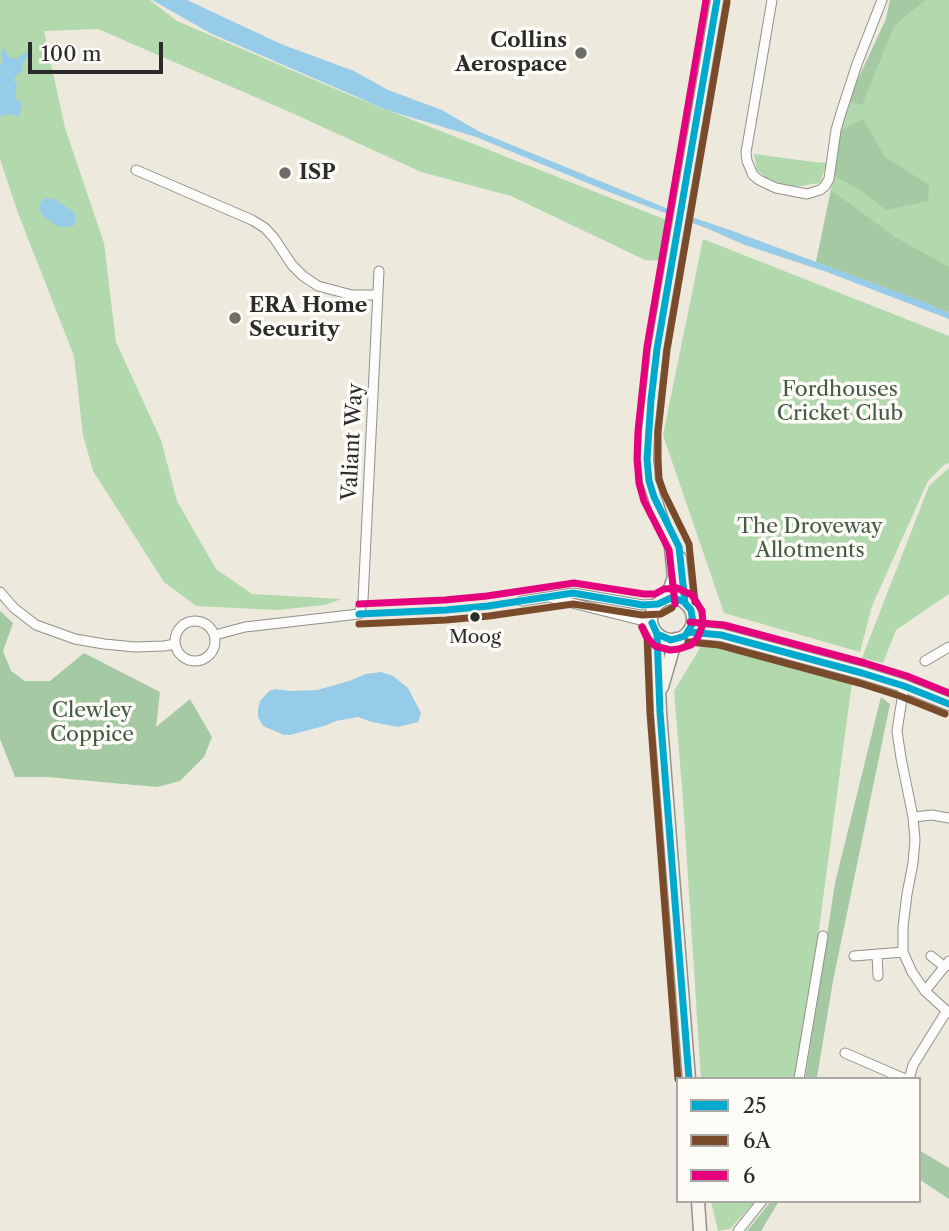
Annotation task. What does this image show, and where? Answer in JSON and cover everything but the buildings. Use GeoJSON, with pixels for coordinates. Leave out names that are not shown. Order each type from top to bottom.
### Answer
{"type":"FeatureCollection","features":[{"type":"Feature","properties":{"kind":"street"},"geometry":{"type":"LineString","coordinates":[[689,1077],[652,613],[662,602],[674,577],[671,547],[649,481],[647,459],[657,349],[717,0]]}},
{"type":"Feature","properties":{"kind":"street"},"geometry":{"type":"LineString","coordinates":[[772,0],[746,152],[747,161],[753,175],[759,180],[776,188],[807,194],[820,190],[829,179],[841,113],[882,0]]}},
{"type":"Feature","properties":{"kind":"street"},"geometry":{"type":"LineString","coordinates":[[136,170],[265,228],[292,265],[318,286],[352,295],[378,295]]}},
{"type":"Feature","properties":{"kind":"street","name":"Valiant Way"},"geometry":{"type":"LineString","coordinates":[[215,635],[244,627],[359,614],[363,600],[379,271]]}},
{"type":"Feature","properties":{"kind":"street"},"geometry":{"type":"LineString","coordinates":[[654,497],[679,547],[685,603]]}},
{"type":"Feature","properties":{"kind":"street"},"geometry":{"type":"LineString","coordinates":[[0,592],[14,608],[36,625],[75,639],[135,647],[174,644]]}},
{"type":"Feature","properties":{"kind":"street"},"geometry":{"type":"LineString","coordinates":[[522,601],[547,597],[573,593],[643,605],[675,598],[691,610],[693,623],[685,636],[666,639],[655,628],[547,597]]}},
{"type":"Feature","properties":{"kind":"street"},"geometry":{"type":"LineString","coordinates":[[693,618],[721,635]]}},
{"type":"Feature","properties":{"kind":"street"},"geometry":{"type":"LineString","coordinates":[[195,620],[211,627],[215,635],[216,644],[212,652],[199,662],[183,658],[174,644],[180,627],[195,620]]}},
{"type":"Feature","properties":{"kind":"street"},"geometry":{"type":"LineString","coordinates":[[689,632],[721,635],[862,673],[949,704]]}},
{"type":"Feature","properties":{"kind":"street"},"geometry":{"type":"LineString","coordinates":[[660,694],[676,639]]}},
{"type":"Feature","properties":{"kind":"street"},"geometry":{"type":"LineString","coordinates":[[925,661],[949,647]]}},
{"type":"Feature","properties":{"kind":"street"},"geometry":{"type":"LineString","coordinates":[[904,686],[897,732],[915,840],[904,916],[903,952],[925,991],[948,1013],[908,1077]]}},
{"type":"Feature","properties":{"kind":"street"},"geometry":{"type":"LineString","coordinates":[[913,817],[932,815],[949,818]]}},
{"type":"Feature","properties":{"kind":"street"},"geometry":{"type":"LineString","coordinates":[[799,1077],[823,936]]}},
{"type":"Feature","properties":{"kind":"street"},"geometry":{"type":"LineString","coordinates":[[854,956],[903,952]]}},
{"type":"Feature","properties":{"kind":"street"},"geometry":{"type":"LineString","coordinates":[[877,954],[878,976]]}},
{"type":"Feature","properties":{"kind":"street"},"geometry":{"type":"LineString","coordinates":[[925,991],[947,964],[931,956]]}},
{"type":"Feature","properties":{"kind":"street"},"geometry":{"type":"LineString","coordinates":[[845,1053],[902,1077]]}},
{"type":"Feature","properties":{"kind":"street"},"geometry":{"type":"LineString","coordinates":[[698,1203],[700,1231]]}},
{"type":"Feature","properties":{"kind":"street"},"geometry":{"type":"LineString","coordinates":[[738,1231],[760,1203]]}},
{"type":"Feature","properties":{"kind":"green space"},"geometry":{"type":"Polygon","coordinates":[[[0,0],[150,0],[177,21],[352,96],[669,221],[663,261],[645,260],[511,196],[421,172],[98,29],[44,31],[65,128],[104,243],[116,342],[161,440],[177,501],[216,569],[252,594],[342,599],[324,605],[277,610],[196,606],[164,582],[93,471],[83,435],[74,356],[18,213],[0,159],[0,0]]]}},
{"type":"Feature","properties":{"kind":"green space"},"geometry":{"type":"Polygon","coordinates":[[[890,0],[949,0],[949,313],[816,262],[840,131],[852,92],[886,19],[890,0]]]}},
{"type":"Feature","properties":{"kind":"green space"},"geometry":{"type":"Polygon","coordinates":[[[890,0],[925,0],[894,26],[862,105],[849,102],[886,19],[890,0]]]}},
{"type":"Feature","properties":{"kind":"green space"},"geometry":{"type":"Polygon","coordinates":[[[863,119],[885,157],[929,185],[928,201],[886,210],[859,189],[833,175],[840,131],[863,119]]]}},
{"type":"Feature","properties":{"kind":"green space"},"geometry":{"type":"Polygon","coordinates":[[[754,154],[827,163],[820,183],[794,187],[769,180],[757,170],[754,154]]]}},
{"type":"Feature","properties":{"kind":"green space"},"geometry":{"type":"Polygon","coordinates":[[[831,190],[895,237],[949,267],[949,313],[816,262],[831,190]]]}},
{"type":"Feature","properties":{"kind":"green space","name":"Fordhouses Cricket Club"},"geometry":{"type":"Polygon","coordinates":[[[703,239],[949,336],[949,463],[928,481],[872,606],[860,652],[724,613],[663,435],[703,239]]]}},
{"type":"Feature","properties":{"kind":"green space"},"geometry":{"type":"Polygon","coordinates":[[[949,468],[949,594],[896,630],[883,663],[862,658],[929,486],[949,468]]]}},
{"type":"Feature","properties":{"kind":"green space","name":"Clewley Coppice"},"geometry":{"type":"Polygon","coordinates":[[[0,611],[13,623],[3,651],[11,671],[25,681],[50,681],[84,653],[160,692],[156,727],[190,699],[212,737],[204,757],[180,781],[157,787],[47,777],[15,777],[0,739],[0,611]]]}},
{"type":"Feature","properties":{"kind":"green space"},"geometry":{"type":"Polygon","coordinates":[[[703,643],[852,682],[819,929],[794,1077],[701,1077],[674,691],[703,643]]]}},
{"type":"Feature","properties":{"kind":"green space"},"geometry":{"type":"Polygon","coordinates":[[[881,697],[890,704],[833,981],[817,1077],[805,1077],[835,883],[881,697]]]}},
{"type":"Feature","properties":{"kind":"green space"},"geometry":{"type":"Polygon","coordinates":[[[921,1151],[949,1168],[949,1199],[921,1180],[921,1151]]]}},
{"type":"Feature","properties":{"kind":"green space"},"geometry":{"type":"Polygon","coordinates":[[[711,1203],[753,1203],[730,1229],[718,1231],[711,1203]]]}},
{"type":"Feature","properties":{"kind":"green space"},"geometry":{"type":"Polygon","coordinates":[[[769,1203],[778,1203],[761,1231],[747,1231],[769,1203]]]}},
{"type":"Feature","properties":{"kind":"water"},"geometry":{"type":"Polygon","coordinates":[[[152,0],[187,0],[281,44],[354,71],[388,90],[442,110],[480,132],[671,210],[919,300],[949,313],[949,319],[827,272],[745,245],[476,137],[387,110],[210,33],[152,0]]]}},
{"type":"Feature","properties":{"kind":"water"},"geometry":{"type":"Polygon","coordinates":[[[3,49],[9,57],[16,59],[26,52],[30,53],[22,65],[23,71],[17,74],[13,81],[17,83],[16,100],[22,102],[19,117],[10,114],[0,117],[0,65],[3,49]]]}},
{"type":"Feature","properties":{"kind":"water"},"geometry":{"type":"Polygon","coordinates":[[[45,198],[54,199],[74,212],[74,226],[59,227],[43,216],[39,209],[45,198]]]}},
{"type":"Feature","properties":{"kind":"water"},"geometry":{"type":"Polygon","coordinates":[[[381,672],[393,676],[408,688],[421,713],[418,722],[398,727],[358,717],[284,735],[263,726],[258,717],[260,701],[269,691],[317,690],[366,674],[381,672]]]}},
{"type":"Feature","properties":{"kind":"transit line","name":"6"},"geometry":{"type":"LineString","coordinates":[[675,604],[669,550],[644,501],[639,483],[638,431],[647,347],[706,0]]}},
{"type":"Feature","properties":{"kind":"transit line","name":"25"},"geometry":{"type":"LineString","coordinates":[[652,623],[657,634],[671,640],[685,636],[693,623],[691,610],[685,603],[679,547],[654,497],[647,459],[657,349],[717,0]]}},
{"type":"Feature","properties":{"kind":"transit line","name":"6A"},"geometry":{"type":"LineString","coordinates":[[695,602],[689,544],[659,479],[658,432],[667,350],[727,2]]}},
{"type":"Feature","properties":{"kind":"transit line","name":"6"},"geometry":{"type":"LineString","coordinates":[[359,604],[487,596],[574,583],[644,594],[677,588],[692,595],[702,611],[703,624],[698,637],[691,645],[679,649],[670,650],[655,646],[642,627]]}},
{"type":"Feature","properties":{"kind":"transit line","name":"25"},"geometry":{"type":"LineString","coordinates":[[359,614],[488,606],[573,593],[643,605],[658,604],[671,598],[683,601]]}},
{"type":"Feature","properties":{"kind":"transit line","name":"6A"},"geometry":{"type":"LineString","coordinates":[[359,624],[489,616],[573,604],[642,615],[661,614],[672,608]]}},
{"type":"Feature","properties":{"kind":"transit line","name":"6"},"geometry":{"type":"LineString","coordinates":[[690,622],[724,625],[865,663],[949,693]]}},
{"type":"Feature","properties":{"kind":"transit line","name":"25"},"geometry":{"type":"LineString","coordinates":[[652,623],[657,634],[660,712],[689,1077]]}},
{"type":"Feature","properties":{"kind":"transit line","name":"6A"},"geometry":{"type":"LineString","coordinates":[[642,627],[647,636],[650,713],[678,1077]]}},
{"type":"Feature","properties":{"kind":"transit line","name":"25"},"geometry":{"type":"LineString","coordinates":[[689,632],[721,635],[862,673],[949,704]]}},
{"type":"Feature","properties":{"kind":"transit line","name":"6A"},"geometry":{"type":"LineString","coordinates":[[688,642],[719,645],[859,683],[945,714]]}},
{"type":"Feature","properties":{"kind":"place","name":"Collins Aerospace"},"geometry":{"type":"Point","coordinates":[581,53]}},
{"type":"Feature","properties":{"kind":"place","name":"ISP"},"geometry":{"type":"Point","coordinates":[285,173]}},
{"type":"Feature","properties":{"kind":"place","name":"ERA Home Security"},"geometry":{"type":"Point","coordinates":[235,318]}},
{"type":"Feature","properties":{"kind":"place","name":"Moog"},"geometry":{"type":"Point","coordinates":[475,617]}},
{"type":"Feature","properties":{"kind":"park label","name":"The Droveway Allotments"},"geometry":{"type":"Point","coordinates":[810,539]}}]}
